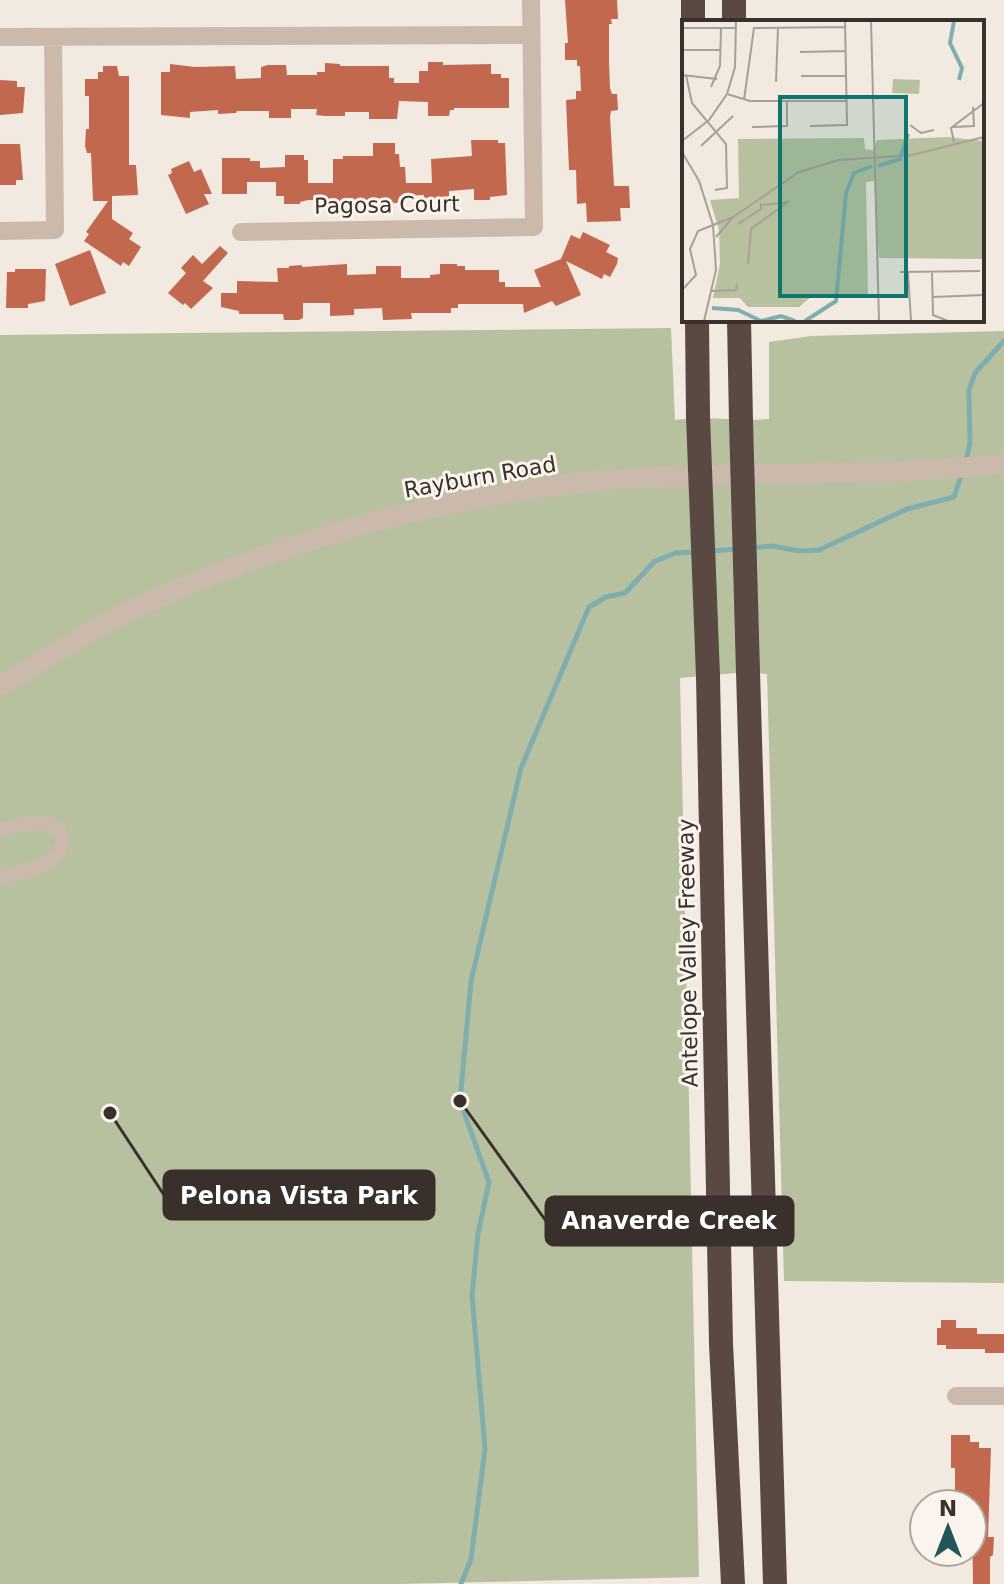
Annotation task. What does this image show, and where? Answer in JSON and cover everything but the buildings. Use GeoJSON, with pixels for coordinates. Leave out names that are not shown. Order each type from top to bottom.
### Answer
{"type":"FeatureCollection","features":[{"type":"Feature","properties":{"kind":"highway","name":"Antelope Valley Freeway"},"geometry":{"type":"LineString","coordinates":[[697,322],[708,676],[721,1344],[733,1584]]}},
{"type":"Feature","properties":{"kind":"highway"},"geometry":{"type":"LineString","coordinates":[[739,322],[775,1584]]}},
{"type":"Feature","properties":{"kind":"street"},"geometry":{"type":"LineString","coordinates":[[0,37],[531,35],[531,0]]}},
{"type":"Feature","properties":{"kind":"street","name":"Pagosa Court"},"geometry":{"type":"LineString","coordinates":[[241,232],[534,227],[531,35]]}},
{"type":"Feature","properties":{"kind":"street"},"geometry":{"type":"LineString","coordinates":[[0,231],[55,230],[53,37]]}},
{"type":"Feature","properties":{"kind":"street","name":"Rayburn Road"},"geometry":{"type":"LineString","coordinates":[[0,686],[68,644],[150,601],[234,566],[321,537],[395,517],[555,487],[636,478],[940,469],[1004,464]]}},
{"type":"Feature","properties":{"kind":"street"},"geometry":{"type":"LineString","coordinates":[[0,829],[45,822],[54,825],[63,838],[57,855],[46,865],[0,878]]}},
{"type":"Feature","properties":{"kind":"street"},"geometry":{"type":"LineString","coordinates":[[956,1396],[1004,1396]]}},
{"type":"Feature","properties":{"kind":"green space"},"geometry":{"type":"Polygon","coordinates":[[[671,328],[675,420],[769,419],[769,342],[811,336],[1004,331],[1004,1283],[784,1281],[767,674],[748,672],[680,678],[699,1577],[397,1584],[0,1584],[0,335],[671,328]]]}},
{"type":"Feature","properties":{"kind":"waterway"},"geometry":{"type":"LineString","coordinates":[[965,464],[970,443],[969,390],[975,373],[1004,341]]}},
{"type":"Feature","properties":{"kind":"waterway"},"geometry":{"type":"LineString","coordinates":[[752,548],[772,546],[800,551],[819,550],[907,509],[954,497],[962,473]]}},
{"type":"Feature","properties":{"kind":"waterway"},"geometry":{"type":"LineString","coordinates":[[709,551],[738,549]]}},
{"type":"Feature","properties":{"kind":"waterway"},"geometry":{"type":"LineString","coordinates":[[461,1584],[471,1559],[485,1449],[472,1295],[478,1234],[489,1182],[460,1101],[471,981],[521,768],[589,607],[606,597],[625,593],[655,561],[676,553],[695,552]]}},
{"type":"Feature","properties":{"kind":"place","name":"Anaverde Creek"},"geometry":{"type":"Point","coordinates":[460,1101]}},
{"type":"Feature","properties":{"kind":"place","name":"Pelona Vista Park"},"geometry":{"type":"Point","coordinates":[110,1113]}}]}
